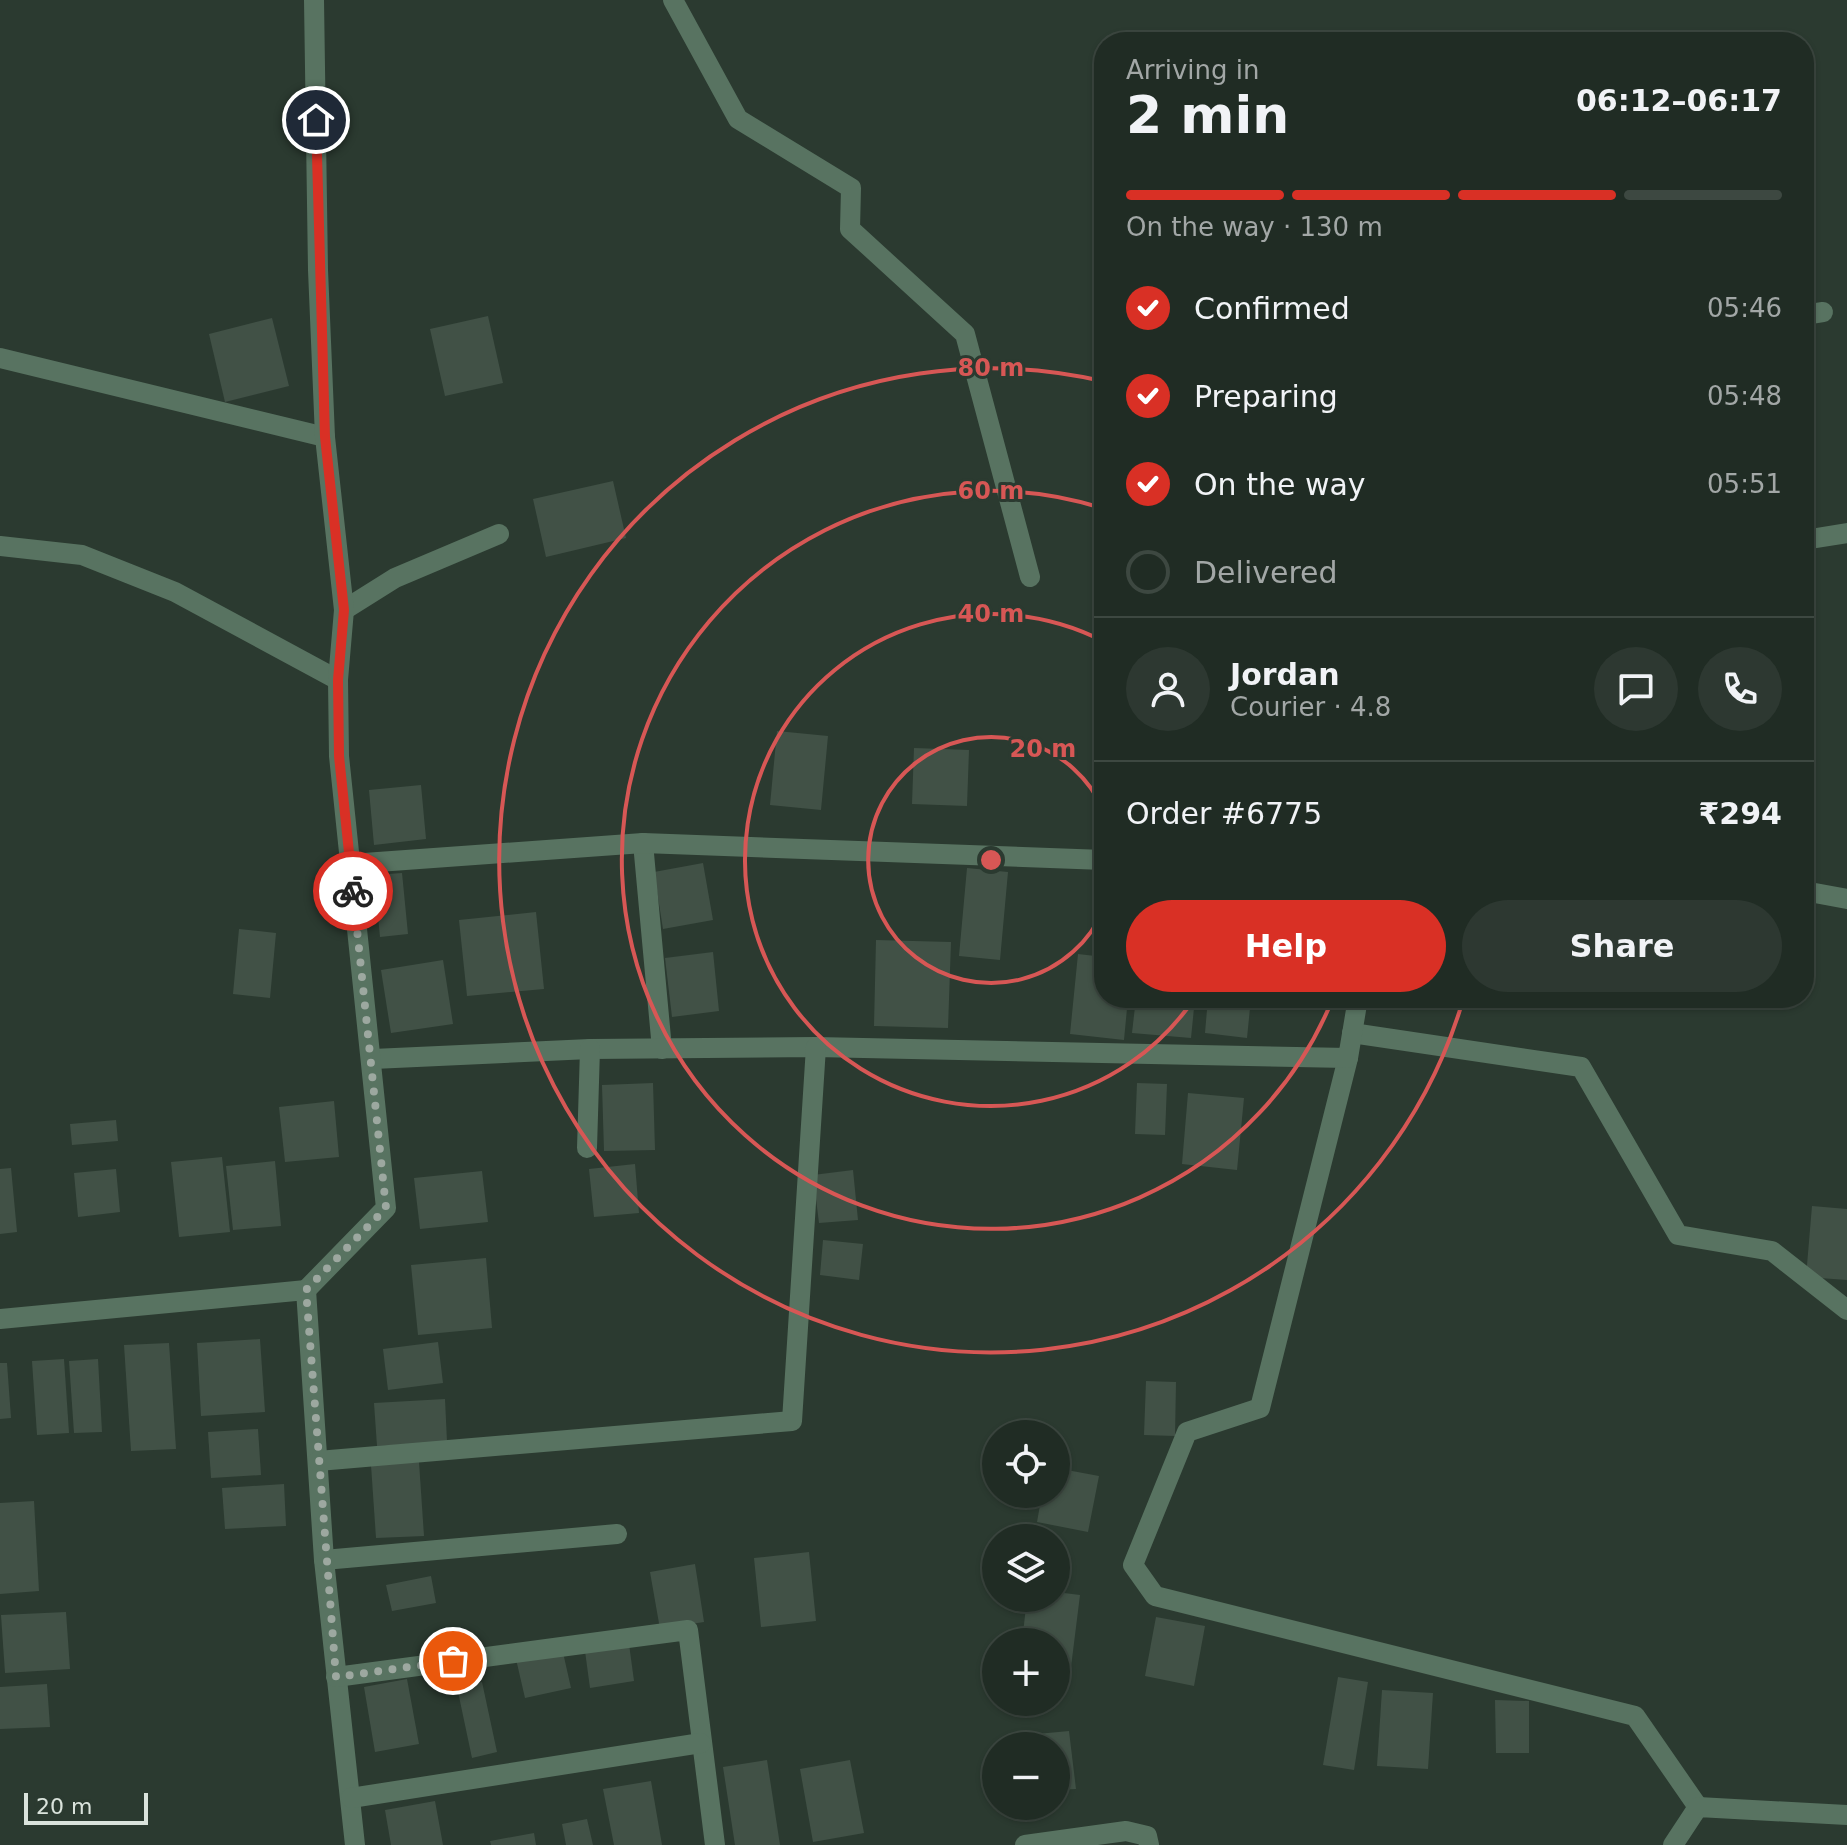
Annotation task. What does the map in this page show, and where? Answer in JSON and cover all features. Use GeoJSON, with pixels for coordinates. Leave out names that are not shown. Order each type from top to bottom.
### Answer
{"type":"FeatureCollection","features":[{"type":"Feature","properties":{"kind":"street"},"geometry":{"type":"LineString","coordinates":[[0,1319],[306,1290],[386,1208],[373,1059],[339,756],[338,680],[344,610],[325,437],[318,270],[314,0]]}},
{"type":"Feature","properties":{"kind":"street"},"geometry":{"type":"LineString","coordinates":[[673,0],[738,119],[851,188],[850,229],[965,334],[1030,577]]}},
{"type":"Feature","properties":{"kind":"street"},"geometry":{"type":"LineString","coordinates":[[0,358],[325,437]]}},
{"type":"Feature","properties":{"kind":"street"},"geometry":{"type":"LineString","coordinates":[[1814,538],[1847,533]]}},
{"type":"Feature","properties":{"kind":"street"},"geometry":{"type":"LineString","coordinates":[[344,610],[395,578],[499,534]]}},
{"type":"Feature","properties":{"kind":"street"},"geometry":{"type":"LineString","coordinates":[[0,546],[82,555],[175,592],[338,680]]}},
{"type":"Feature","properties":{"kind":"street"},"geometry":{"type":"LineString","coordinates":[[350,864],[643,843],[1094,860]]}},
{"type":"Feature","properties":{"kind":"street"},"geometry":{"type":"LineString","coordinates":[[643,843],[662,1049]]}},
{"type":"Feature","properties":{"kind":"street"},"geometry":{"type":"LineString","coordinates":[[1814,893],[1847,899]]}},
{"type":"Feature","properties":{"kind":"street"},"geometry":{"type":"LineString","coordinates":[[1356,1008],[1348,1058],[1260,1408],[1187,1432],[1133,1565],[1155,1596],[1635,1716],[1698,1807]]}},
{"type":"Feature","properties":{"kind":"street"},"geometry":{"type":"LineString","coordinates":[[1352,1033],[1581,1067],[1678,1235],[1772,1251],[1847,1310]]}},
{"type":"Feature","properties":{"kind":"street"},"geometry":{"type":"LineString","coordinates":[[373,1059],[590,1049],[816,1047],[1348,1058]]}},
{"type":"Feature","properties":{"kind":"street"},"geometry":{"type":"LineString","coordinates":[[318,1461],[792,1421],[816,1047]]}},
{"type":"Feature","properties":{"kind":"street"},"geometry":{"type":"LineString","coordinates":[[587,1148],[590,1049]]}},
{"type":"Feature","properties":{"kind":"street"},"geometry":{"type":"LineString","coordinates":[[306,1290],[324,1560],[355,1845]]}},
{"type":"Feature","properties":{"kind":"street"},"geometry":{"type":"LineString","coordinates":[[324,1560],[617,1534]]}},
{"type":"Feature","properties":{"kind":"street"},"geometry":{"type":"LineString","coordinates":[[336,1677],[688,1630],[715,1845]]}},
{"type":"Feature","properties":{"kind":"street"},"geometry":{"type":"LineString","coordinates":[[351,1798],[701,1743]]}},
{"type":"Feature","properties":{"kind":"street"},"geometry":{"type":"LineString","coordinates":[[1698,1807],[1847,1815]]}},
{"type":"Feature","properties":{"kind":"street"},"geometry":{"type":"LineString","coordinates":[[1673,1845],[1698,1807]]}},
{"type":"Feature","properties":{"kind":"street"},"geometry":{"type":"LineString","coordinates":[[1025,1845],[1126,1831],[1147,1836],[1149,1845]]}},
{"type":"Feature","properties":{"kind":"building"},"geometry":{"type":"Polygon","coordinates":[[[488,316],[503,383],[445,396],[430,329],[488,316]]]}},
{"type":"Feature","properties":{"kind":"building"},"geometry":{"type":"Polygon","coordinates":[[[272,318],[289,386],[225,402],[209,334],[272,318]]]}},
{"type":"Feature","properties":{"kind":"building"},"geometry":{"type":"Polygon","coordinates":[[[613,481],[626,538],[546,557],[533,499],[613,481]]]}},
{"type":"Feature","properties":{"kind":"building"},"geometry":{"type":"Polygon","coordinates":[[[777,731],[828,736],[821,810],[770,805],[777,731]]]}},
{"type":"Feature","properties":{"kind":"building"},"geometry":{"type":"Polygon","coordinates":[[[914,748],[969,750],[967,806],[912,804],[914,748]]]}},
{"type":"Feature","properties":{"kind":"building"},"geometry":{"type":"Polygon","coordinates":[[[421,785],[426,839],[374,845],[369,790],[421,785]]]}},
{"type":"Feature","properties":{"kind":"building"},"geometry":{"type":"Polygon","coordinates":[[[703,863],[713,920],[663,929],[654,872],[703,863]]]}},
{"type":"Feature","properties":{"kind":"building"},"geometry":{"type":"Polygon","coordinates":[[[967,868],[1008,872],[1000,960],[959,956],[967,868]]]}},
{"type":"Feature","properties":{"kind":"building"},"geometry":{"type":"Polygon","coordinates":[[[402,873],[408,934],[380,937],[374,875],[402,873]]]}},
{"type":"Feature","properties":{"kind":"building"},"geometry":{"type":"Polygon","coordinates":[[[536,912],[544,989],[467,996],[459,920],[536,912]]]}},
{"type":"Feature","properties":{"kind":"building"},"geometry":{"type":"Polygon","coordinates":[[[239,929],[276,933],[270,998],[233,994],[239,929]]]}},
{"type":"Feature","properties":{"kind":"building"},"geometry":{"type":"Polygon","coordinates":[[[876,940],[951,942],[948,1028],[874,1026],[876,940]]]}},
{"type":"Feature","properties":{"kind":"building"},"geometry":{"type":"Polygon","coordinates":[[[713,952],[719,1011],[672,1017],[665,958],[713,952]]]}},
{"type":"Feature","properties":{"kind":"building"},"geometry":{"type":"Polygon","coordinates":[[[1078,954],[1094,956],[1094,1008],[1127,1008],[1124,1040],[1070,1034],[1078,954]]]}},
{"type":"Feature","properties":{"kind":"building"},"geometry":{"type":"Polygon","coordinates":[[[443,960],[453,1024],[391,1033],[381,970],[443,960]]]}},
{"type":"Feature","properties":{"kind":"building"},"geometry":{"type":"Polygon","coordinates":[[[1135,1008],[1194,1008],[1191,1038],[1132,1033],[1135,1008]]]}},
{"type":"Feature","properties":{"kind":"building"},"geometry":{"type":"Polygon","coordinates":[[[1207,1008],[1250,1008],[1247,1038],[1205,1033],[1207,1008]]]}},
{"type":"Feature","properties":{"kind":"building"},"geometry":{"type":"Polygon","coordinates":[[[653,1083],[655,1150],[604,1151],[602,1085],[653,1083]]]}},
{"type":"Feature","properties":{"kind":"building"},"geometry":{"type":"Polygon","coordinates":[[[1137,1083],[1167,1084],[1165,1135],[1135,1134],[1137,1083]]]}},
{"type":"Feature","properties":{"kind":"building"},"geometry":{"type":"Polygon","coordinates":[[[1188,1093],[1244,1098],[1237,1170],[1182,1164],[1188,1093]]]}},
{"type":"Feature","properties":{"kind":"building"},"geometry":{"type":"Polygon","coordinates":[[[334,1101],[339,1157],[285,1162],[279,1107],[334,1101]]]}},
{"type":"Feature","properties":{"kind":"building"},"geometry":{"type":"Polygon","coordinates":[[[116,1120],[118,1141],[72,1145],[70,1124],[116,1120]]]}},
{"type":"Feature","properties":{"kind":"building"},"geometry":{"type":"Polygon","coordinates":[[[222,1157],[230,1232],[179,1237],[171,1162],[222,1157]]]}},
{"type":"Feature","properties":{"kind":"building"},"geometry":{"type":"Polygon","coordinates":[[[275,1161],[281,1226],[233,1230],[226,1166],[275,1161]]]}},
{"type":"Feature","properties":{"kind":"building"},"geometry":{"type":"Polygon","coordinates":[[[635,1164],[639,1213],[594,1217],[589,1169],[635,1164]]]}},
{"type":"Feature","properties":{"kind":"building"},"geometry":{"type":"Polygon","coordinates":[[[11,1168],[17,1232],[0,1234],[0,1169],[11,1168]]]}},
{"type":"Feature","properties":{"kind":"building"},"geometry":{"type":"Polygon","coordinates":[[[116,1169],[120,1212],[78,1217],[74,1173],[116,1169]]]}},
{"type":"Feature","properties":{"kind":"building"},"geometry":{"type":"Polygon","coordinates":[[[853,1170],[858,1220],[819,1223],[813,1175],[853,1170]]]}},
{"type":"Feature","properties":{"kind":"building"},"geometry":{"type":"Polygon","coordinates":[[[482,1171],[488,1222],[420,1229],[414,1178],[482,1171]]]}},
{"type":"Feature","properties":{"kind":"building"},"geometry":{"type":"Polygon","coordinates":[[[1812,1206],[1847,1209],[1847,1280],[1806,1277],[1812,1206]]]}},
{"type":"Feature","properties":{"kind":"building"},"geometry":{"type":"Polygon","coordinates":[[[823,1240],[863,1244],[859,1280],[820,1275],[823,1240]]]}},
{"type":"Feature","properties":{"kind":"building"},"geometry":{"type":"Polygon","coordinates":[[[486,1258],[492,1328],[418,1335],[411,1265],[486,1258]]]}},
{"type":"Feature","properties":{"kind":"building"},"geometry":{"type":"Polygon","coordinates":[[[260,1339],[265,1412],[201,1416],[197,1343],[260,1339]]]}},
{"type":"Feature","properties":{"kind":"building"},"geometry":{"type":"Polygon","coordinates":[[[438,1342],[443,1383],[388,1390],[383,1349],[438,1342]]]}},
{"type":"Feature","properties":{"kind":"building"},"geometry":{"type":"Polygon","coordinates":[[[169,1343],[176,1449],[131,1451],[124,1345],[169,1343]]]}},
{"type":"Feature","properties":{"kind":"building"},"geometry":{"type":"Polygon","coordinates":[[[64,1359],[69,1433],[37,1435],[32,1361],[64,1359]]]}},
{"type":"Feature","properties":{"kind":"building"},"geometry":{"type":"Polygon","coordinates":[[[98,1359],[102,1432],[74,1433],[69,1361],[98,1359]]]}},
{"type":"Feature","properties":{"kind":"building"},"geometry":{"type":"Polygon","coordinates":[[[0,1363],[7,1363],[11,1418],[0,1419],[0,1363]]]}},
{"type":"Feature","properties":{"kind":"building"},"geometry":{"type":"Polygon","coordinates":[[[1146,1381],[1176,1382],[1175,1436],[1144,1435],[1146,1381]]]}},
{"type":"Feature","properties":{"kind":"building"},"geometry":{"type":"Polygon","coordinates":[[[445,1399],[447,1442],[377,1446],[374,1403],[445,1399]]]}},
{"type":"Feature","properties":{"kind":"building"},"geometry":{"type":"Polygon","coordinates":[[[258,1429],[261,1475],[211,1478],[208,1432],[258,1429]]]}},
{"type":"Feature","properties":{"kind":"building"},"geometry":{"type":"Polygon","coordinates":[[[419,1462],[424,1536],[376,1538],[371,1465],[419,1462]]]}},
{"type":"Feature","properties":{"kind":"building"},"geometry":{"type":"Polygon","coordinates":[[[1070,1471],[1099,1476],[1088,1532],[1070,1528],[1070,1524],[1037,1522],[1040,1508],[1070,1508],[1070,1471]]]}},
{"type":"Feature","properties":{"kind":"building"},"geometry":{"type":"Polygon","coordinates":[[[284,1484],[286,1526],[225,1529],[222,1488],[284,1484]]]}},
{"type":"Feature","properties":{"kind":"building"},"geometry":{"type":"Polygon","coordinates":[[[34,1501],[39,1591],[0,1594],[0,1503],[34,1501]]]}},
{"type":"Feature","properties":{"kind":"building"},"geometry":{"type":"Polygon","coordinates":[[[809,1552],[816,1621],[761,1627],[754,1558],[809,1552]]]}},
{"type":"Feature","properties":{"kind":"building"},"geometry":{"type":"Polygon","coordinates":[[[695,1564],[704,1622],[660,1629],[650,1572],[695,1564]]]}},
{"type":"Feature","properties":{"kind":"building"},"geometry":{"type":"Polygon","coordinates":[[[431,1576],[436,1603],[392,1611],[386,1585],[431,1576]]]}},
{"type":"Feature","properties":{"kind":"building"},"geometry":{"type":"Polygon","coordinates":[[[1070,1594],[1080,1595],[1070,1675],[1070,1628],[1024,1628],[1025,1612],[1070,1612],[1070,1594]]]}},
{"type":"Feature","properties":{"kind":"building"},"geometry":{"type":"Polygon","coordinates":[[[66,1612],[70,1669],[5,1673],[1,1615],[66,1612]]]}},
{"type":"Feature","properties":{"kind":"building"},"geometry":{"type":"Polygon","coordinates":[[[1156,1617],[1205,1626],[1194,1686],[1145,1676],[1156,1617]]]}},
{"type":"Feature","properties":{"kind":"building"},"geometry":{"type":"Polygon","coordinates":[[[629,1644],[634,1681],[590,1688],[585,1651],[629,1644]]]}},
{"type":"Feature","properties":{"kind":"building"},"geometry":{"type":"Polygon","coordinates":[[[562,1648],[571,1688],[525,1698],[516,1659],[562,1648]]]}},
{"type":"Feature","properties":{"kind":"building"},"geometry":{"type":"Polygon","coordinates":[[[1338,1677],[1368,1682],[1354,1770],[1323,1765],[1338,1677]]]}},
{"type":"Feature","properties":{"kind":"building"},"geometry":{"type":"Polygon","coordinates":[[[407,1679],[419,1744],[375,1752],[364,1687],[407,1679]]]}},
{"type":"Feature","properties":{"kind":"building"},"geometry":{"type":"Polygon","coordinates":[[[482,1682],[497,1752],[472,1758],[457,1687],[482,1682]]]}},
{"type":"Feature","properties":{"kind":"building"},"geometry":{"type":"Polygon","coordinates":[[[47,1684],[50,1727],[0,1729],[0,1687],[47,1684]]]}},
{"type":"Feature","properties":{"kind":"building"},"geometry":{"type":"Polygon","coordinates":[[[1382,1690],[1433,1693],[1428,1769],[1377,1766],[1382,1690]]]}},
{"type":"Feature","properties":{"kind":"building"},"geometry":{"type":"Polygon","coordinates":[[[1495,1700],[1529,1701],[1529,1753],[1496,1753],[1495,1700]]]}},
{"type":"Feature","properties":{"kind":"building"},"geometry":{"type":"Polygon","coordinates":[[[1070,1739],[1076,1789],[1070,1789],[1070,1739]]]}},
{"type":"Feature","properties":{"kind":"building"},"geometry":{"type":"Polygon","coordinates":[[[767,1760],[780,1845],[735,1845],[723,1767],[767,1760]]]}},
{"type":"Feature","properties":{"kind":"building"},"geometry":{"type":"Polygon","coordinates":[[[850,1760],[864,1833],[813,1842],[800,1769],[850,1760]]]}},
{"type":"Feature","properties":{"kind":"building"},"geometry":{"type":"Polygon","coordinates":[[[651,1781],[662,1845],[614,1845],[603,1789],[651,1781]]]}},
{"type":"Feature","properties":{"kind":"building"},"geometry":{"type":"Polygon","coordinates":[[[435,1801],[443,1845],[391,1845],[385,1810],[435,1801]]]}},
{"type":"Feature","properties":{"kind":"building"},"geometry":{"type":"Polygon","coordinates":[[[587,1819],[593,1845],[566,1845],[562,1824],[587,1819]]]}},
{"type":"Feature","properties":{"kind":"building"},"geometry":{"type":"Polygon","coordinates":[[[534,1833],[536,1845],[491,1845],[490,1841],[534,1833]]]}},
{"type":"Feature","properties":{"kind":"way so far"},"geometry":{"type":"LineString","coordinates":[[353,891],[373,1059],[386,1208],[306,1290],[324,1560],[336,1677],[453,1661]]}},
{"type":"Feature","properties":{"kind":"route"},"geometry":{"type":"LineString","coordinates":[[316,120],[325,437],[344,610],[338,680],[339,756],[353,891]]}}]}
